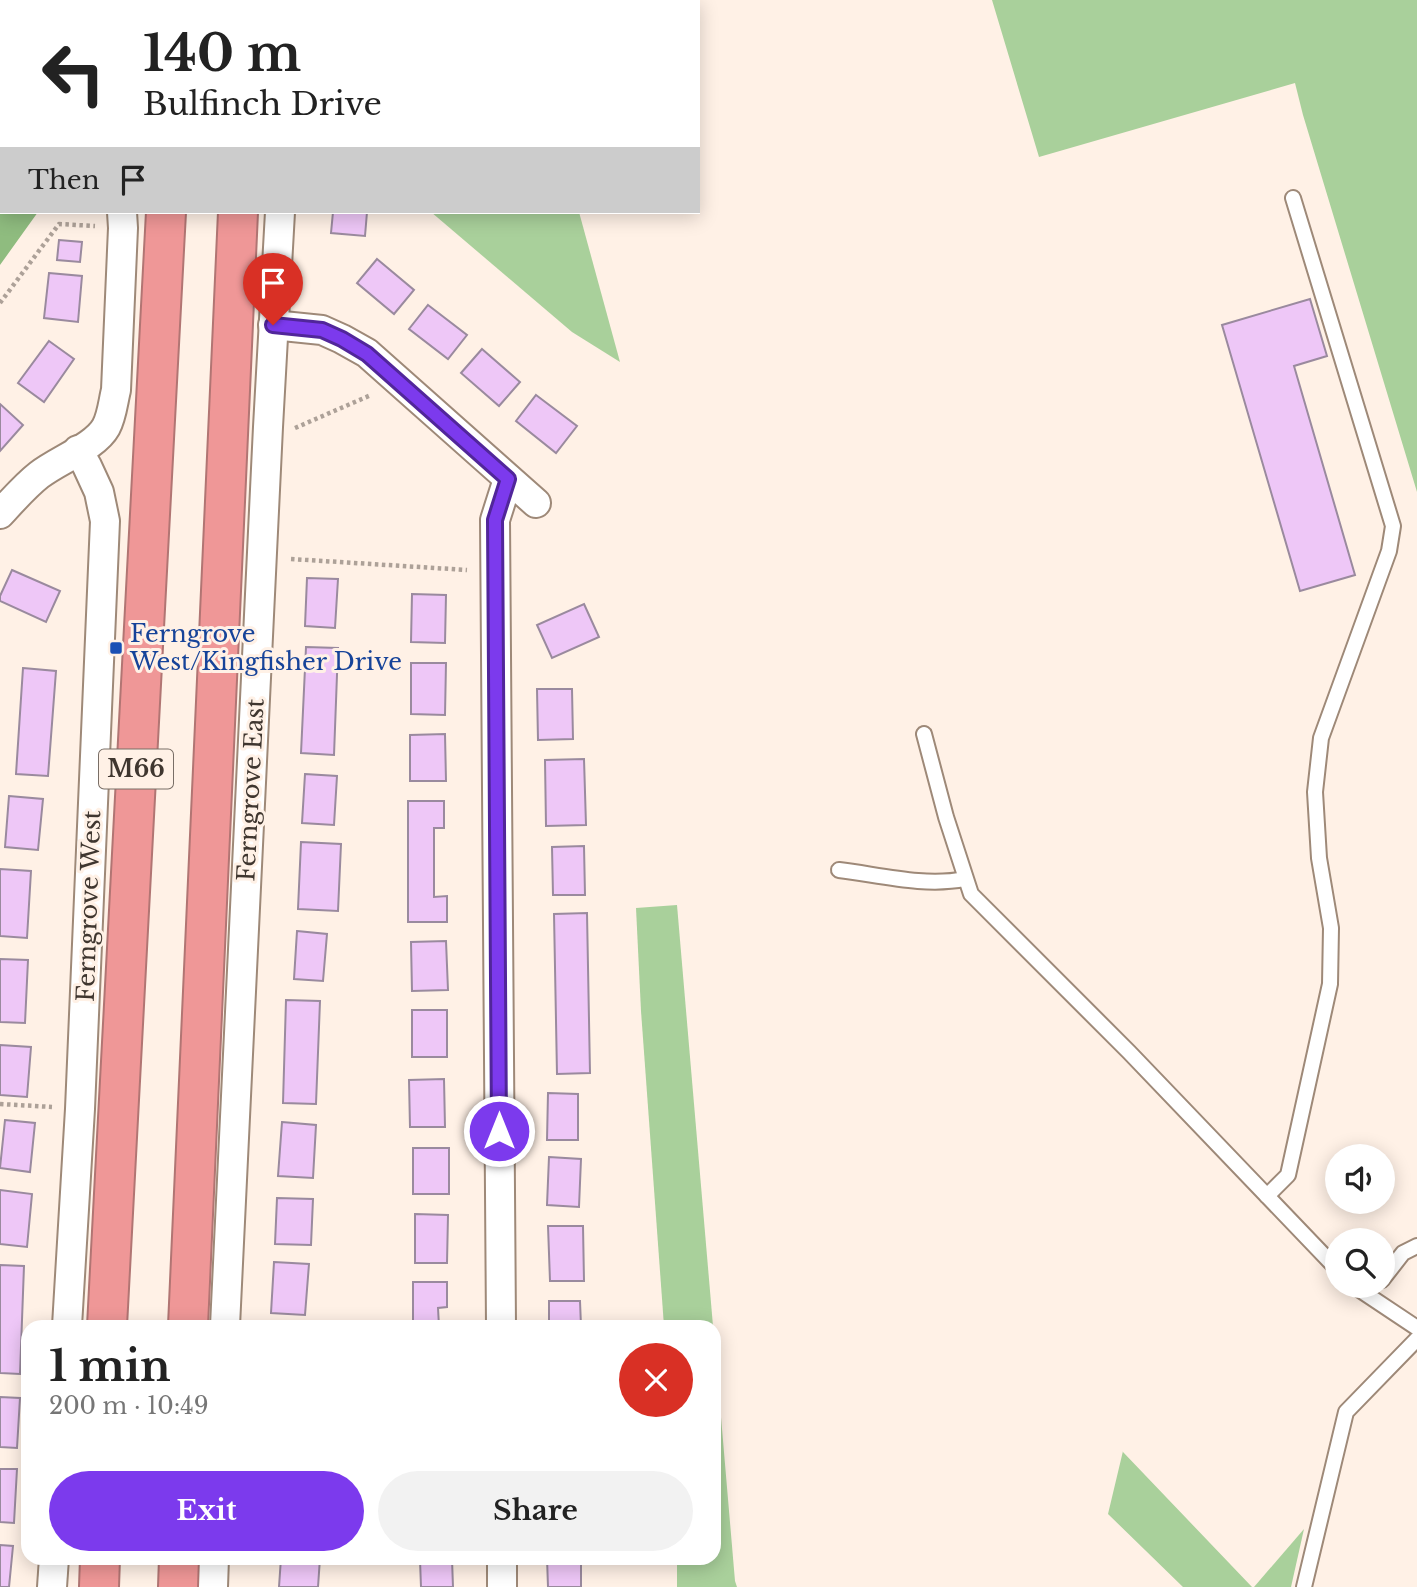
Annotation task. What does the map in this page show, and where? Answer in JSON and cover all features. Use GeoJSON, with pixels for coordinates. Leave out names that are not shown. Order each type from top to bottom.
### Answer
{"type":"FeatureCollection","features":[{"type":"Feature","properties":{"kind":"highway","name":"M66"},"geometry":{"type":"LineString","coordinates":[[107,1320],[166,214]]}},
{"type":"Feature","properties":{"kind":"highway"},"geometry":{"type":"LineString","coordinates":[[188,1320],[238,214]]}},
{"type":"Feature","properties":{"kind":"highway"},"geometry":{"type":"LineString","coordinates":[[99,1587],[100,1565]]}},
{"type":"Feature","properties":{"kind":"highway"},"geometry":{"type":"LineString","coordinates":[[178,1587],[179,1565]]}},
{"type":"Feature","properties":{"kind":"street","name":"Ferngrove East"},"geometry":{"type":"LineString","coordinates":[[225,1320],[280,214]]}},
{"type":"Feature","properties":{"kind":"street"},"geometry":{"type":"LineString","coordinates":[[0,513],[38,476],[96,440],[111,415],[116,390],[123,220]]}},
{"type":"Feature","properties":{"kind":"street"},"geometry":{"type":"LineString","coordinates":[[273,325],[322,330],[367,354],[536,503]]}},
{"type":"Feature","properties":{"kind":"street","name":"Ferngrove West"},"geometry":{"type":"LineString","coordinates":[[67,1320],[80,1109],[104,521],[99,492],[78,450]]}},
{"type":"Feature","properties":{"kind":"street"},"geometry":{"type":"LineString","coordinates":[[500,1320],[495,520],[508,479]]}},
{"type":"Feature","properties":{"kind":"street"},"geometry":{"type":"LineString","coordinates":[[52,1587],[54,1565]]}},
{"type":"Feature","properties":{"kind":"street"},"geometry":{"type":"LineString","coordinates":[[213,1587],[214,1565]]}},
{"type":"Feature","properties":{"kind":"street"},"geometry":{"type":"LineString","coordinates":[[502,1565],[502,1587]]}},
{"type":"Feature","properties":{"kind":"lane"},"geometry":{"type":"LineString","coordinates":[[1267,1196],[1288,1175],[1330,984],[1331,928],[1319,858],[1315,792],[1321,738],[1389,551],[1392,526],[1293,198]]}},
{"type":"Feature","properties":{"kind":"lane"},"geometry":{"type":"LineString","coordinates":[[924,734],[971,894],[1129,1052],[1325,1256]]}},
{"type":"Feature","properties":{"kind":"lane"},"geometry":{"type":"LineString","coordinates":[[839,870],[933,882],[965,879]]}},
{"type":"Feature","properties":{"kind":"lane"},"geometry":{"type":"LineString","coordinates":[[1395,1263],[1403,1253],[1417,1246]]}},
{"type":"Feature","properties":{"kind":"lane"},"geometry":{"type":"LineString","coordinates":[[1382,1298],[1417,1328]]}},
{"type":"Feature","properties":{"kind":"lane"},"geometry":{"type":"LineString","coordinates":[[1304,1587],[1346,1412],[1417,1339]]}},
{"type":"Feature","properties":{"kind":"path"},"geometry":{"type":"LineString","coordinates":[[0,303],[59,224],[123,220]]}},
{"type":"Feature","properties":{"kind":"path"},"geometry":{"type":"LineString","coordinates":[[268,427],[293,429],[375,393],[392,376]]}},
{"type":"Feature","properties":{"kind":"path"},"geometry":{"type":"LineString","coordinates":[[262,557],[495,572]]}},
{"type":"Feature","properties":{"kind":"path"},"geometry":{"type":"LineString","coordinates":[[0,1104],[80,1109]]}},
{"type":"Feature","properties":{"kind":"green space"},"geometry":{"type":"Polygon","coordinates":[[[992,0],[1417,0],[1417,492],[1295,83],[1039,157],[992,0]]]}},
{"type":"Feature","properties":{"kind":"green space"},"geometry":{"type":"Polygon","coordinates":[[[0,214],[37,214],[0,265],[0,214]]]}},
{"type":"Feature","properties":{"kind":"green space"},"geometry":{"type":"Polygon","coordinates":[[[433,214],[580,214],[620,362],[572,332],[433,214]]]}},
{"type":"Feature","properties":{"kind":"green space"},"geometry":{"type":"Polygon","coordinates":[[[677,905],[712,1320],[664,1320],[636,908],[677,905]]]}},
{"type":"Feature","properties":{"kind":"green space"},"geometry":{"type":"Polygon","coordinates":[[[721,1417],[737,1587],[677,1587],[677,1565],[721,1565],[721,1417]]]}},
{"type":"Feature","properties":{"kind":"green space"},"geometry":{"type":"Polygon","coordinates":[[[1123,1451],[1252,1587],[1183,1587],[1108,1514],[1123,1451]]]}},
{"type":"Feature","properties":{"kind":"green space"},"geometry":{"type":"Polygon","coordinates":[[[1304,1529],[1291,1587],[1254,1587],[1304,1529]]]}},
{"type":"Feature","properties":{"kind":"building"},"geometry":{"type":"Polygon","coordinates":[[[333,214],[367,214],[365,236],[331,233],[333,214]]]}},
{"type":"Feature","properties":{"kind":"building"},"geometry":{"type":"Polygon","coordinates":[[[59,240],[82,242],[80,262],[57,260],[59,240]]]}},
{"type":"Feature","properties":{"kind":"building"},"geometry":{"type":"Polygon","coordinates":[[[377,259],[414,290],[394,314],[357,283],[377,259]]]}},
{"type":"Feature","properties":{"kind":"building"},"geometry":{"type":"Polygon","coordinates":[[[49,273],[82,276],[78,322],[44,318],[49,273]]]}},
{"type":"Feature","properties":{"kind":"building"},"geometry":{"type":"Polygon","coordinates":[[[1310,299],[1327,356],[1294,366],[1355,575],[1300,591],[1222,325],[1310,299]]]}},
{"type":"Feature","properties":{"kind":"building"},"geometry":{"type":"Polygon","coordinates":[[[428,305],[467,335],[448,359],[409,329],[428,305]]]}},
{"type":"Feature","properties":{"kind":"building"},"geometry":{"type":"Polygon","coordinates":[[[49,341],[74,359],[44,402],[18,383],[49,341]]]}},
{"type":"Feature","properties":{"kind":"building"},"geometry":{"type":"Polygon","coordinates":[[[482,349],[520,382],[499,406],[461,373],[482,349]]]}},
{"type":"Feature","properties":{"kind":"building"},"geometry":{"type":"Polygon","coordinates":[[[536,395],[577,426],[556,453],[516,421],[536,395]]]}},
{"type":"Feature","properties":{"kind":"building"},"geometry":{"type":"Polygon","coordinates":[[[0,404],[23,425],[0,451],[0,404]]]}},
{"type":"Feature","properties":{"kind":"building"},"geometry":{"type":"Polygon","coordinates":[[[12,570],[60,591],[46,622],[0,601],[12,570]]]}},
{"type":"Feature","properties":{"kind":"building"},"geometry":{"type":"Polygon","coordinates":[[[307,578],[338,579],[335,628],[305,626],[307,578]]]}},
{"type":"Feature","properties":{"kind":"building"},"geometry":{"type":"Polygon","coordinates":[[[412,594],[446,595],[445,643],[411,642],[412,594]]]}},
{"type":"Feature","properties":{"kind":"building"},"geometry":{"type":"Polygon","coordinates":[[[584,604],[599,637],[552,658],[537,625],[584,604]]]}},
{"type":"Feature","properties":{"kind":"building"},"geometry":{"type":"Polygon","coordinates":[[[306,647],[338,648],[334,755],[301,753],[306,647]]]}},
{"type":"Feature","properties":{"kind":"building"},"geometry":{"type":"Polygon","coordinates":[[[411,663],[446,663],[445,715],[411,714],[411,663]]]}},
{"type":"Feature","properties":{"kind":"building"},"geometry":{"type":"Polygon","coordinates":[[[23,668],[56,671],[48,776],[16,774],[23,668]]]}},
{"type":"Feature","properties":{"kind":"building"},"geometry":{"type":"Polygon","coordinates":[[[537,689],[572,689],[573,739],[538,740],[537,689]]]}},
{"type":"Feature","properties":{"kind":"building"},"geometry":{"type":"Polygon","coordinates":[[[445,734],[446,781],[410,781],[410,735],[445,734]]]}},
{"type":"Feature","properties":{"kind":"building"},"geometry":{"type":"Polygon","coordinates":[[[584,759],[586,825],[546,826],[545,760],[584,759]]]}},
{"type":"Feature","properties":{"kind":"building"},"geometry":{"type":"Polygon","coordinates":[[[305,774],[337,776],[334,825],[302,823],[305,774]]]}},
{"type":"Feature","properties":{"kind":"building"},"geometry":{"type":"Polygon","coordinates":[[[9,796],[43,799],[38,850],[5,847],[9,796]]]}},
{"type":"Feature","properties":{"kind":"building"},"geometry":{"type":"Polygon","coordinates":[[[408,801],[444,801],[444,828],[434,828],[434,897],[447,896],[447,922],[408,922],[408,801]]]}},
{"type":"Feature","properties":{"kind":"building"},"geometry":{"type":"Polygon","coordinates":[[[301,842],[341,844],[338,911],[298,909],[301,842]]]}},
{"type":"Feature","properties":{"kind":"building"},"geometry":{"type":"Polygon","coordinates":[[[584,846],[585,895],[553,895],[552,847],[584,846]]]}},
{"type":"Feature","properties":{"kind":"building"},"geometry":{"type":"Polygon","coordinates":[[[0,869],[31,871],[27,938],[0,936],[0,869]]]}},
{"type":"Feature","properties":{"kind":"building"},"geometry":{"type":"Polygon","coordinates":[[[587,913],[590,1073],[557,1074],[554,914],[587,913]]]}},
{"type":"Feature","properties":{"kind":"building"},"geometry":{"type":"Polygon","coordinates":[[[297,931],[327,934],[323,981],[294,979],[297,931]]]}},
{"type":"Feature","properties":{"kind":"building"},"geometry":{"type":"Polygon","coordinates":[[[446,941],[448,990],[412,991],[411,942],[446,941]]]}},
{"type":"Feature","properties":{"kind":"building"},"geometry":{"type":"Polygon","coordinates":[[[0,959],[28,960],[25,1023],[0,1022],[0,959]]]}},
{"type":"Feature","properties":{"kind":"building"},"geometry":{"type":"Polygon","coordinates":[[[286,1000],[320,1001],[316,1104],[283,1103],[286,1000]]]}},
{"type":"Feature","properties":{"kind":"building"},"geometry":{"type":"Polygon","coordinates":[[[412,1010],[447,1010],[447,1057],[412,1057],[412,1010]]]}},
{"type":"Feature","properties":{"kind":"building"},"geometry":{"type":"Polygon","coordinates":[[[0,1045],[31,1047],[27,1097],[0,1095],[0,1045]]]}},
{"type":"Feature","properties":{"kind":"building"},"geometry":{"type":"Polygon","coordinates":[[[444,1079],[445,1127],[410,1127],[409,1080],[444,1079]]]}},
{"type":"Feature","properties":{"kind":"building"},"geometry":{"type":"Polygon","coordinates":[[[548,1093],[578,1094],[578,1140],[547,1140],[548,1093]]]}},
{"type":"Feature","properties":{"kind":"building"},"geometry":{"type":"Polygon","coordinates":[[[5,1120],[35,1123],[30,1172],[0,1168],[5,1120]]]}},
{"type":"Feature","properties":{"kind":"building"},"geometry":{"type":"Polygon","coordinates":[[[282,1122],[316,1125],[313,1178],[278,1176],[282,1122]]]}},
{"type":"Feature","properties":{"kind":"building"},"geometry":{"type":"Polygon","coordinates":[[[413,1148],[449,1148],[449,1194],[413,1194],[413,1148]]]}},
{"type":"Feature","properties":{"kind":"building"},"geometry":{"type":"Polygon","coordinates":[[[549,1157],[581,1159],[579,1207],[547,1205],[549,1157]]]}},
{"type":"Feature","properties":{"kind":"building"},"geometry":{"type":"Polygon","coordinates":[[[0,1190],[32,1194],[27,1247],[0,1244],[0,1190]]]}},
{"type":"Feature","properties":{"kind":"building"},"geometry":{"type":"Polygon","coordinates":[[[277,1198],[313,1199],[311,1245],[275,1244],[277,1198]]]}},
{"type":"Feature","properties":{"kind":"building"},"geometry":{"type":"Polygon","coordinates":[[[415,1214],[448,1215],[447,1263],[415,1263],[415,1214]]]}},
{"type":"Feature","properties":{"kind":"building"},"geometry":{"type":"Polygon","coordinates":[[[548,1226],[583,1226],[584,1281],[550,1281],[548,1226]]]}},
{"type":"Feature","properties":{"kind":"building"},"geometry":{"type":"Polygon","coordinates":[[[274,1262],[309,1264],[305,1315],[271,1313],[274,1262]]]}},
{"type":"Feature","properties":{"kind":"building"},"geometry":{"type":"Polygon","coordinates":[[[0,1265],[24,1266],[20,1374],[0,1373],[0,1265]]]}},
{"type":"Feature","properties":{"kind":"building"},"geometry":{"type":"Polygon","coordinates":[[[413,1282],[447,1282],[447,1307],[438,1308],[439,1320],[413,1320],[413,1282]]]}},
{"type":"Feature","properties":{"kind":"building"},"geometry":{"type":"Polygon","coordinates":[[[549,1301],[580,1301],[581,1320],[549,1320],[549,1301]]]}},
{"type":"Feature","properties":{"kind":"building"},"geometry":{"type":"Polygon","coordinates":[[[0,1397],[20,1398],[17,1448],[0,1447],[0,1397]]]}},
{"type":"Feature","properties":{"kind":"building"},"geometry":{"type":"Polygon","coordinates":[[[0,1469],[17,1469],[14,1523],[0,1522],[0,1469]]]}},
{"type":"Feature","properties":{"kind":"building"},"geometry":{"type":"Polygon","coordinates":[[[0,1545],[13,1546],[9,1587],[0,1587],[0,1545]]]}},
{"type":"Feature","properties":{"kind":"building"},"geometry":{"type":"Polygon","coordinates":[[[281,1565],[320,1565],[318,1587],[279,1587],[281,1565]]]}},
{"type":"Feature","properties":{"kind":"building"},"geometry":{"type":"Polygon","coordinates":[[[420,1565],[452,1565],[453,1587],[421,1587],[420,1565]]]}},
{"type":"Feature","properties":{"kind":"building"},"geometry":{"type":"Polygon","coordinates":[[[547,1565],[581,1565],[581,1587],[548,1587],[547,1565]]]}},
{"type":"Feature","properties":{"kind":"place","name":"Ferngrove West/Kingfisher Drive"},"geometry":{"type":"Point","coordinates":[116,648]}},
{"type":"Feature","properties":{"kind":"route"},"geometry":{"type":"LineString","coordinates":[[273,325],[322,330],[367,354],[508,479],[495,520],[499,1131]]}}]}
